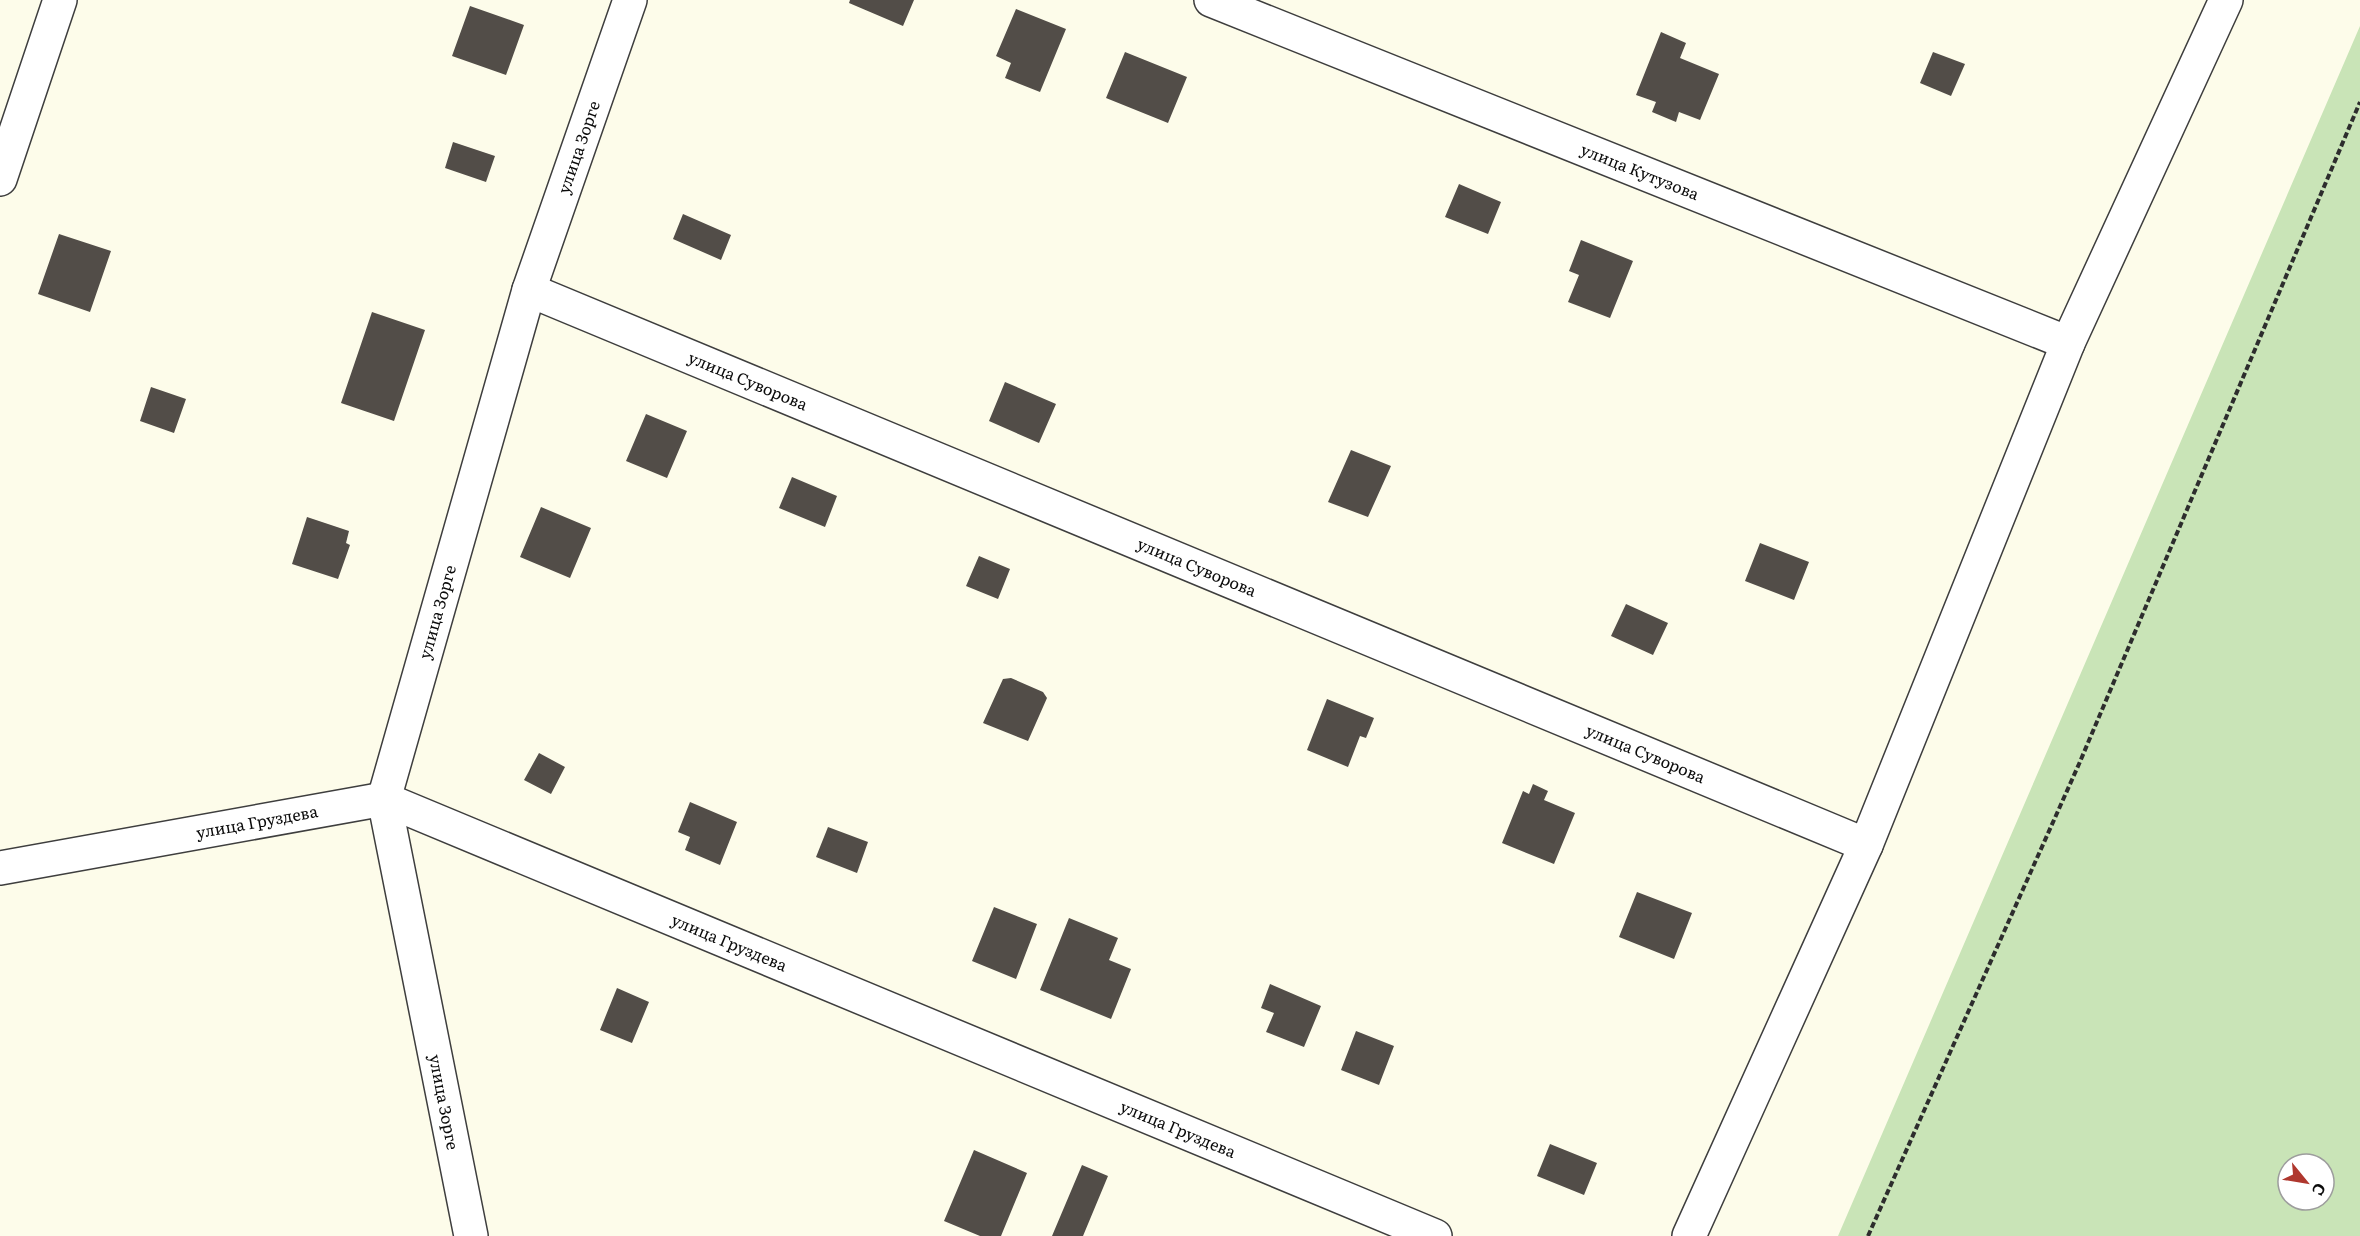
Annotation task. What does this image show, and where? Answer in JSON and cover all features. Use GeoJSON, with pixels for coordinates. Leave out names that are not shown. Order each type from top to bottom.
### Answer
{"type":"FeatureCollection","features":[{"type":"Feature","properties":{"kind":"street"},"geometry":{"type":"LineString","coordinates":[[0,179],[60,0]]}},
{"type":"Feature","properties":{"kind":"street","name":"улица Зорге"},"geometry":{"type":"LineString","coordinates":[[471,1236],[384,799],[529,290],[630,0]]}},
{"type":"Feature","properties":{"kind":"street","name":"улица Кутузова"},"geometry":{"type":"LineString","coordinates":[[1211,0],[2068,343]]}},
{"type":"Feature","properties":{"kind":"street"},"geometry":{"type":"LineString","coordinates":[[1689,1236],[1866,845],[2068,343],[2226,0]]}},
{"type":"Feature","properties":{"kind":"street","name":"улица Суворова"},"geometry":{"type":"LineString","coordinates":[[529,290],[1866,845]]}},
{"type":"Feature","properties":{"kind":"street","name":"улица Груздева"},"geometry":{"type":"LineString","coordinates":[[0,868],[384,799],[1435,1236]]}},
{"type":"Feature","properties":{"kind":"path"},"geometry":{"type":"LineString","coordinates":[[1868,1236],[2079,764],[2360,102]]}},
{"type":"Feature","properties":{"kind":"green space"},"geometry":{"type":"Polygon","coordinates":[[[2360,26],[2360,1236],[1838,1236],[2360,26]]]}},
{"type":"Feature","properties":{"kind":"building"},"geometry":{"type":"Polygon","coordinates":[[[850,0],[914,0],[903,26],[849,3],[850,0]]]}},
{"type":"Feature","properties":{"kind":"building"},"geometry":{"type":"Polygon","coordinates":[[[470,6],[524,25],[506,75],[452,56],[470,6]]]}},
{"type":"Feature","properties":{"kind":"building"},"geometry":{"type":"Polygon","coordinates":[[[1016,9],[1066,29],[1040,92],[1005,78],[1011,63],[996,56],[1016,9]]]}},
{"type":"Feature","properties":{"kind":"building"},"geometry":{"type":"Polygon","coordinates":[[[1661,32],[1686,43],[1680,58],[1719,74],[1700,120],[1679,112],[1676,122],[1652,112],[1656,102],[1636,95],[1661,32]]]}},
{"type":"Feature","properties":{"kind":"building"},"geometry":{"type":"Polygon","coordinates":[[[1125,52],[1187,77],[1168,123],[1106,98],[1125,52]]]}},
{"type":"Feature","properties":{"kind":"building"},"geometry":{"type":"Polygon","coordinates":[[[1933,52],[1965,64],[1951,96],[1920,83],[1933,52]]]}},
{"type":"Feature","properties":{"kind":"building"},"geometry":{"type":"Polygon","coordinates":[[[453,142],[495,156],[486,182],[445,168],[453,142]]]}},
{"type":"Feature","properties":{"kind":"building"},"geometry":{"type":"Polygon","coordinates":[[[1459,184],[1501,202],[1488,234],[1445,217],[1459,184]]]}},
{"type":"Feature","properties":{"kind":"building"},"geometry":{"type":"Polygon","coordinates":[[[683,214],[731,235],[721,260],[673,239],[683,214]]]}},
{"type":"Feature","properties":{"kind":"building"},"geometry":{"type":"Polygon","coordinates":[[[59,234],[111,251],[90,312],[38,294],[59,234]]]}},
{"type":"Feature","properties":{"kind":"building"},"geometry":{"type":"Polygon","coordinates":[[[1581,240],[1633,261],[1610,318],[1568,302],[1579,275],[1569,271],[1581,240]]]}},
{"type":"Feature","properties":{"kind":"building"},"geometry":{"type":"Polygon","coordinates":[[[372,312],[425,330],[394,421],[341,403],[372,312]]]}},
{"type":"Feature","properties":{"kind":"building"},"geometry":{"type":"Polygon","coordinates":[[[1005,382],[1056,404],[1039,443],[989,421],[1005,382]]]}},
{"type":"Feature","properties":{"kind":"building"},"geometry":{"type":"Polygon","coordinates":[[[151,387],[186,399],[174,433],[140,421],[151,387]]]}},
{"type":"Feature","properties":{"kind":"building"},"geometry":{"type":"Polygon","coordinates":[[[646,414],[687,431],[667,478],[626,461],[646,414]]]}},
{"type":"Feature","properties":{"kind":"building"},"geometry":{"type":"Polygon","coordinates":[[[1351,450],[1391,466],[1368,517],[1328,502],[1351,450]]]}},
{"type":"Feature","properties":{"kind":"building"},"geometry":{"type":"Polygon","coordinates":[[[792,477],[837,496],[825,527],[779,508],[792,477]]]}},
{"type":"Feature","properties":{"kind":"building"},"geometry":{"type":"Polygon","coordinates":[[[541,507],[591,528],[570,578],[520,557],[541,507]]]}},
{"type":"Feature","properties":{"kind":"building"},"geometry":{"type":"Polygon","coordinates":[[[307,517],[349,531],[346,543],[350,545],[338,579],[292,564],[307,517]]]}},
{"type":"Feature","properties":{"kind":"building"},"geometry":{"type":"Polygon","coordinates":[[[1760,543],[1809,562],[1794,600],[1745,581],[1760,543]]]}},
{"type":"Feature","properties":{"kind":"building"},"geometry":{"type":"Polygon","coordinates":[[[979,556],[1010,569],[998,599],[966,586],[979,556]]]}},
{"type":"Feature","properties":{"kind":"building"},"geometry":{"type":"Polygon","coordinates":[[[1626,604],[1668,623],[1653,655],[1611,636],[1626,604]]]}},
{"type":"Feature","properties":{"kind":"building"},"geometry":{"type":"Polygon","coordinates":[[[1011,678],[1043,692],[1047,698],[1028,741],[983,723],[1003,679],[1011,678]]]}},
{"type":"Feature","properties":{"kind":"building"},"geometry":{"type":"Polygon","coordinates":[[[1327,699],[1374,718],[1366,738],[1360,736],[1348,767],[1307,750],[1327,699]]]}},
{"type":"Feature","properties":{"kind":"building"},"geometry":{"type":"Polygon","coordinates":[[[539,753],[565,767],[551,794],[524,780],[539,753]]]}},
{"type":"Feature","properties":{"kind":"building"},"geometry":{"type":"Polygon","coordinates":[[[1533,784],[1548,791],[1544,800],[1575,813],[1554,864],[1502,843],[1523,791],[1529,794],[1533,784]]]}},
{"type":"Feature","properties":{"kind":"building"},"geometry":{"type":"Polygon","coordinates":[[[690,802],[737,822],[720,865],[685,850],[690,837],[678,832],[690,802]]]}},
{"type":"Feature","properties":{"kind":"building"},"geometry":{"type":"Polygon","coordinates":[[[828,827],[868,842],[857,873],[816,857],[828,827]]]}},
{"type":"Feature","properties":{"kind":"building"},"geometry":{"type":"Polygon","coordinates":[[[1637,892],[1692,913],[1674,959],[1619,937],[1637,892]]]}},
{"type":"Feature","properties":{"kind":"building"},"geometry":{"type":"Polygon","coordinates":[[[994,907],[1037,924],[1016,979],[972,961],[994,907]]]}},
{"type":"Feature","properties":{"kind":"building"},"geometry":{"type":"Polygon","coordinates":[[[1069,918],[1118,938],[1109,960],[1131,969],[1111,1019],[1040,990],[1069,918]]]}},
{"type":"Feature","properties":{"kind":"building"},"geometry":{"type":"Polygon","coordinates":[[[1270,984],[1321,1006],[1304,1047],[1266,1032],[1274,1013],[1261,1008],[1270,984]]]}},
{"type":"Feature","properties":{"kind":"building"},"geometry":{"type":"Polygon","coordinates":[[[617,988],[649,1002],[632,1043],[600,1030],[617,988]]]}},
{"type":"Feature","properties":{"kind":"building"},"geometry":{"type":"Polygon","coordinates":[[[1356,1031],[1394,1046],[1379,1085],[1341,1070],[1356,1031]]]}},
{"type":"Feature","properties":{"kind":"building"},"geometry":{"type":"Polygon","coordinates":[[[1550,1144],[1597,1163],[1584,1195],[1537,1176],[1550,1144]]]}},
{"type":"Feature","properties":{"kind":"building"},"geometry":{"type":"Polygon","coordinates":[[[974,1150],[1027,1173],[1001,1236],[980,1236],[944,1221],[974,1150]]]}},
{"type":"Feature","properties":{"kind":"building"},"geometry":{"type":"Polygon","coordinates":[[[1082,1165],[1108,1176],[1083,1236],[1052,1236],[1082,1165]]]}}]}
